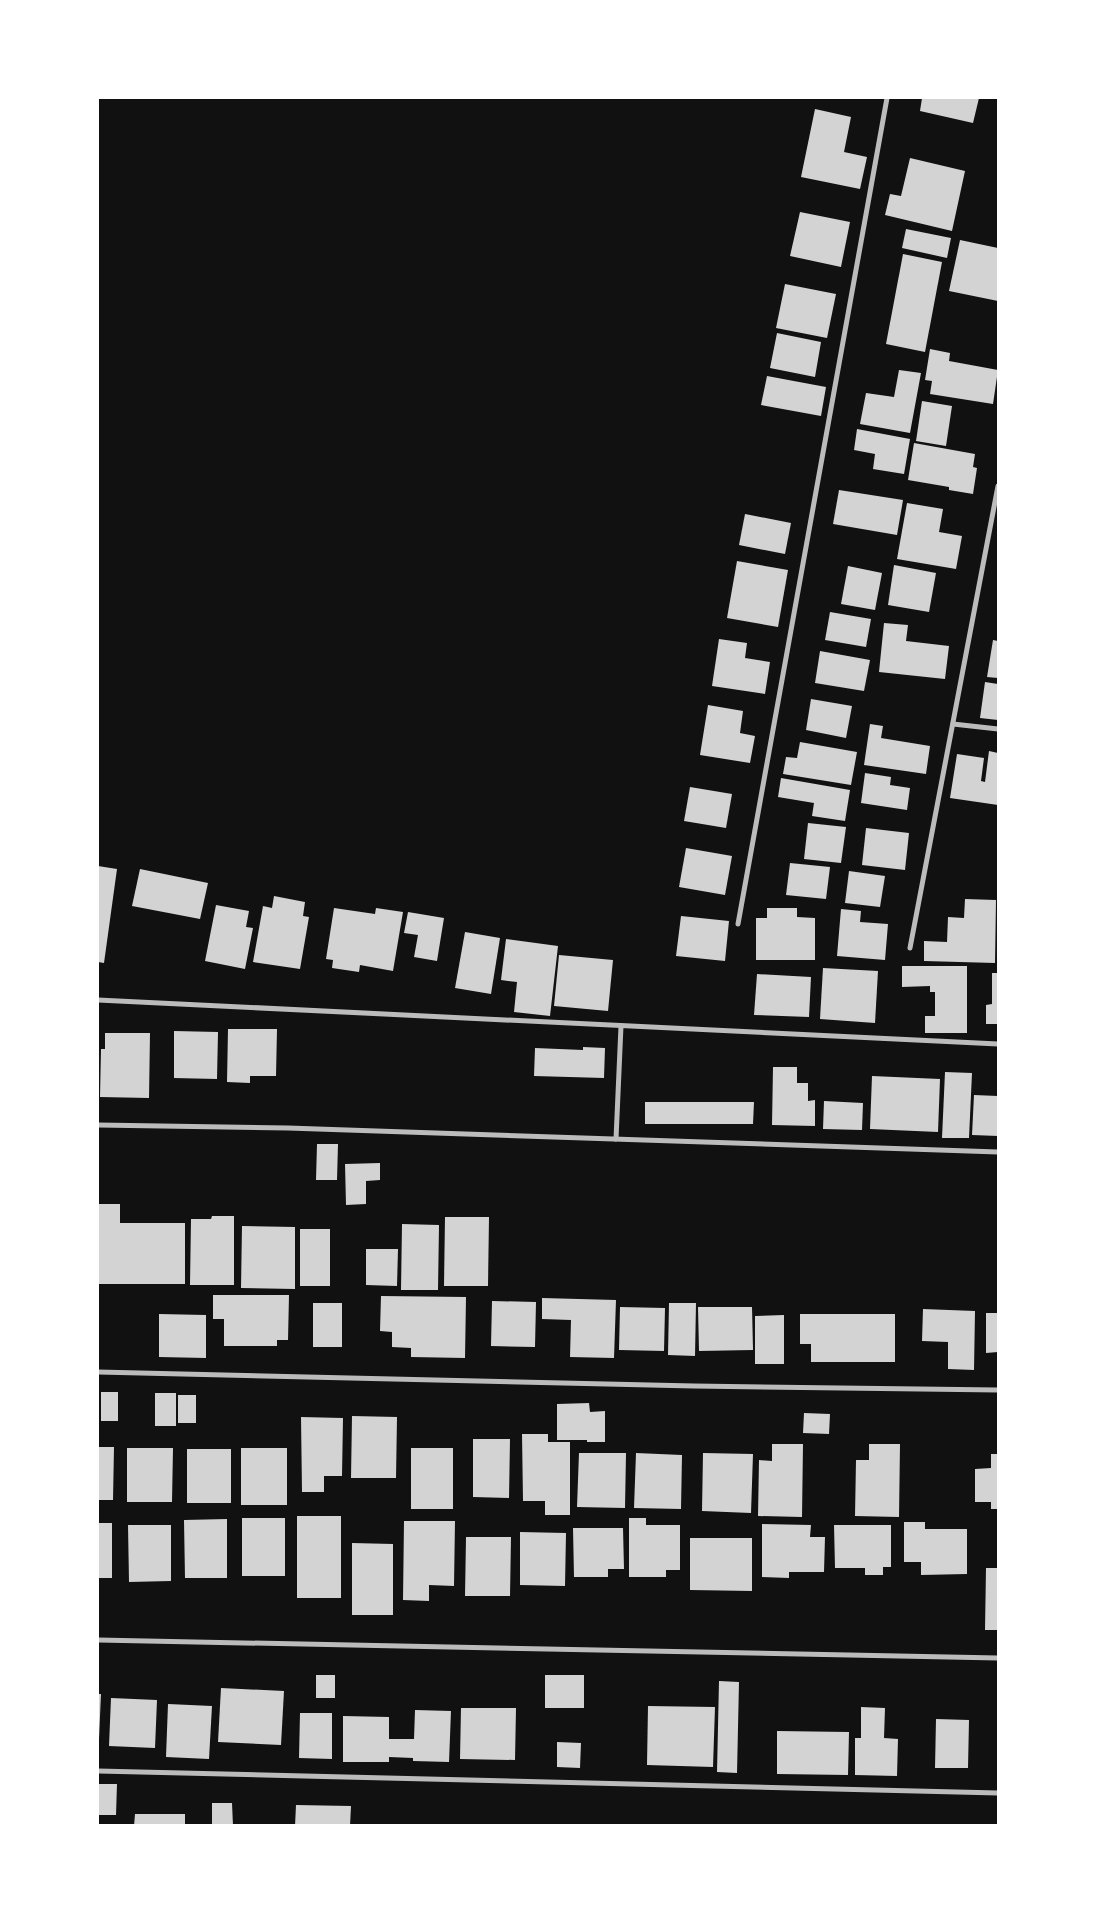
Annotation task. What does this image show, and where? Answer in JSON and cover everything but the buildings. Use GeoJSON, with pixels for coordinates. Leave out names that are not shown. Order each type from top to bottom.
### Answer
{"type":"FeatureCollection","features":[{"type":"Feature","properties":{"kind":"street"},"geometry":{"type":"LineString","coordinates":[[738,924],[887,98]]}},
{"type":"Feature","properties":{"kind":"street"},"geometry":{"type":"LineString","coordinates":[[910,948],[998,486]]}},
{"type":"Feature","properties":{"kind":"street"},"geometry":{"type":"LineString","coordinates":[[953,724],[998,729]]}},
{"type":"Feature","properties":{"kind":"street"},"geometry":{"type":"LineString","coordinates":[[98,1000],[998,1044]]}},
{"type":"Feature","properties":{"kind":"street"},"geometry":{"type":"LineString","coordinates":[[616,1139],[621,1026]]}},
{"type":"Feature","properties":{"kind":"street"},"geometry":{"type":"LineString","coordinates":[[98,1125],[288,1128],[998,1152]]}},
{"type":"Feature","properties":{"kind":"street"},"geometry":{"type":"LineString","coordinates":[[98,1372],[694,1386],[998,1390]]}},
{"type":"Feature","properties":{"kind":"street"},"geometry":{"type":"LineString","coordinates":[[98,1640],[998,1658]]}},
{"type":"Feature","properties":{"kind":"street"},"geometry":{"type":"LineString","coordinates":[[98,1771],[998,1793]]}}]}
